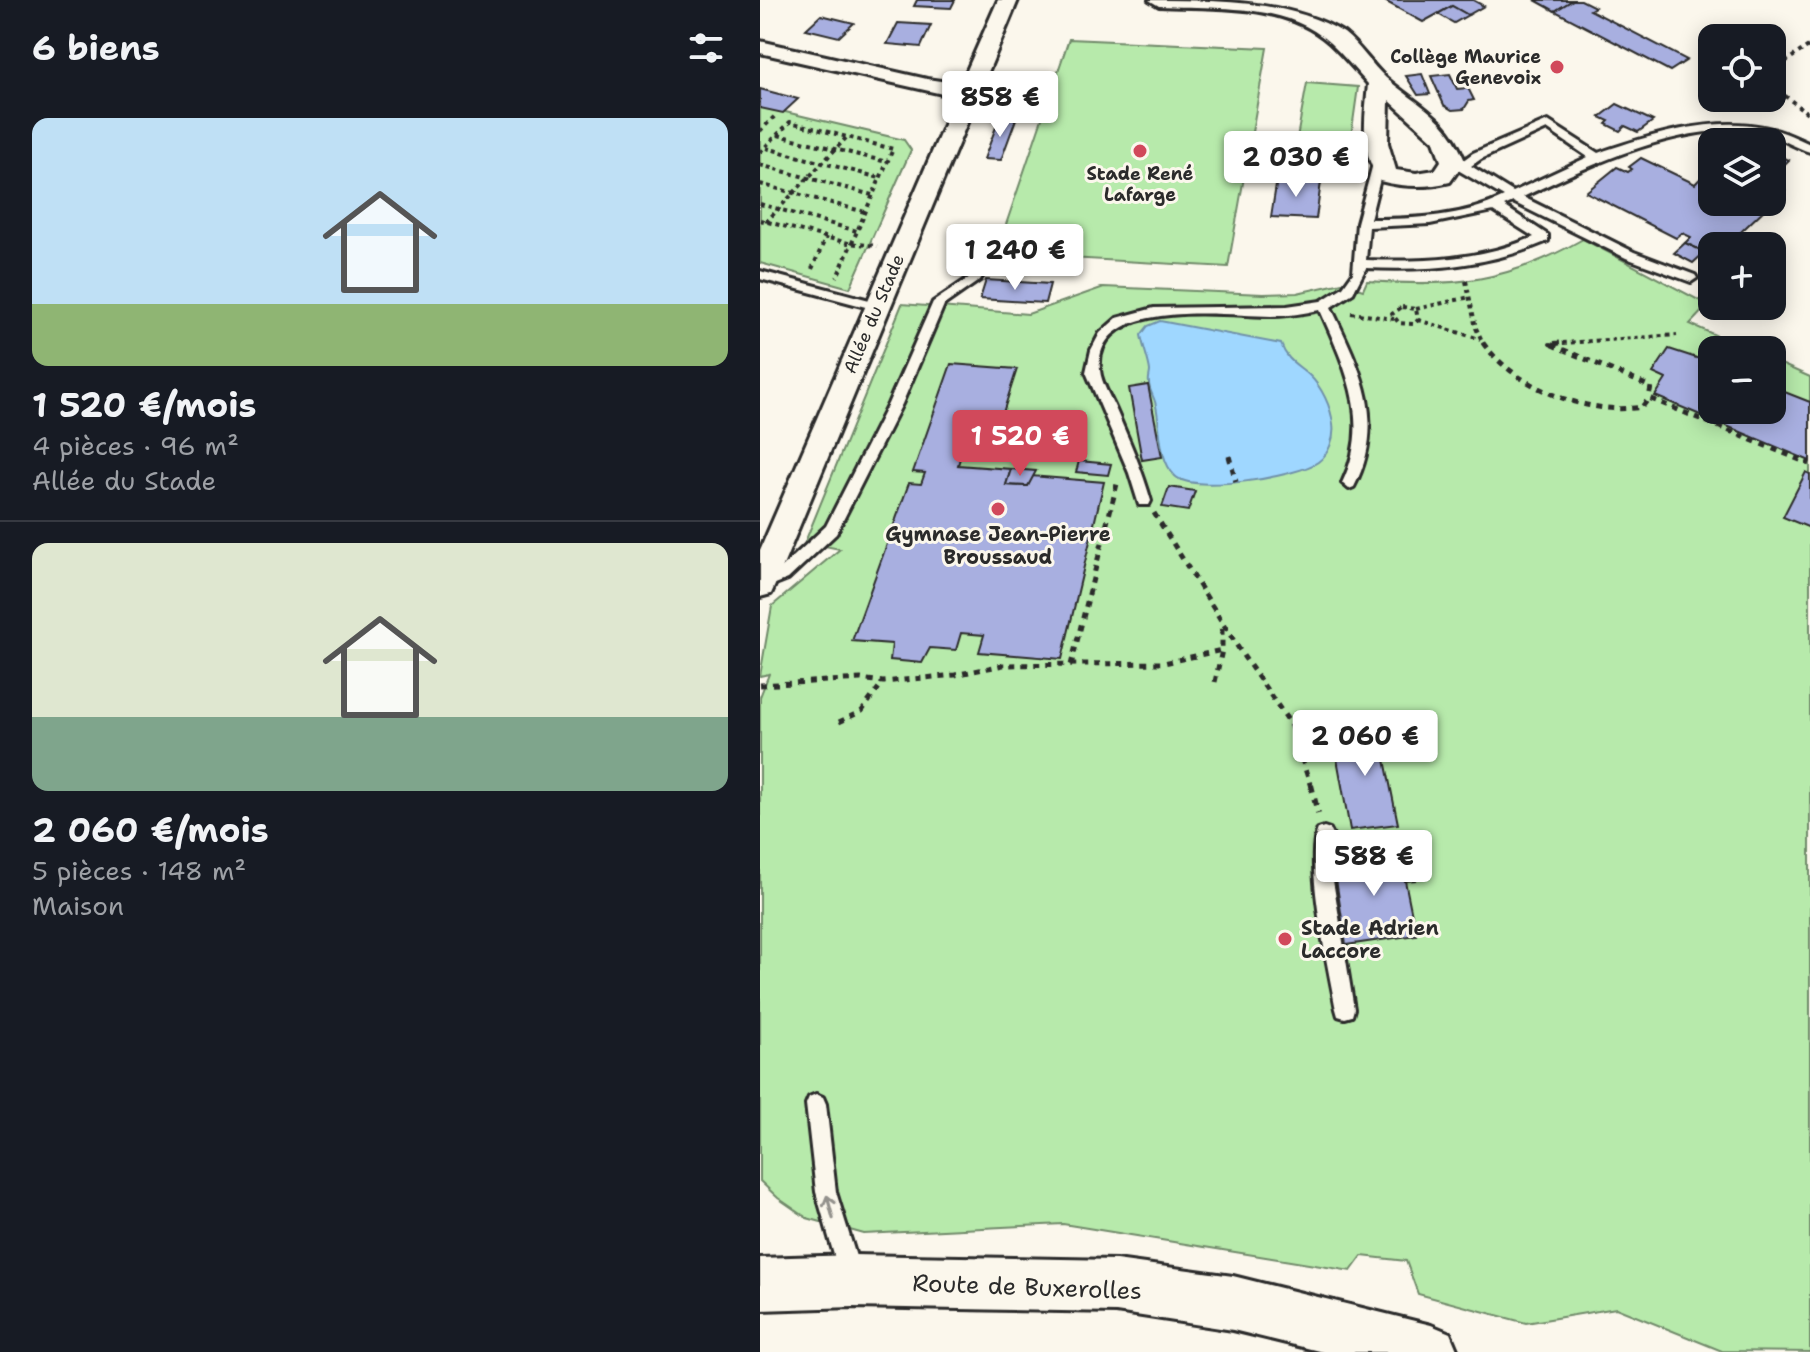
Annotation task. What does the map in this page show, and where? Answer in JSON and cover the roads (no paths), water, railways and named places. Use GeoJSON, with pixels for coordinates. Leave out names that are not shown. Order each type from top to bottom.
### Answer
{"type":"FeatureCollection","features":[{"type":"Feature","properties":{"kind":"street","name":"Allée du Stade"},"geometry":{"type":"LineString","coordinates":[[760,584],[1008,0]]}},
{"type":"Feature","properties":{"kind":"street"},"geometry":{"type":"LineString","coordinates":[[1159,0],[1261,5],[1304,18],[1336,37],[1379,83],[1406,102],[1444,138],[1457,164],[1442,177],[1416,180],[1388,176],[1378,163],[1375,135],[1379,83]]}},
{"type":"Feature","properties":{"kind":"street"},"geometry":{"type":"LineString","coordinates":[[760,47],[927,86],[970,92]]}},
{"type":"Feature","properties":{"kind":"street","name":"Route de Buxerolles"},"geometry":{"type":"LineString","coordinates":[[760,1255],[807,1282],[1116,1286],[1233,1303],[1431,1352]]}},
{"type":"Feature","properties":{"kind":"lane"},"geometry":{"type":"LineString","coordinates":[[1457,164],[1548,124],[1597,157]]}},
{"type":"Feature","properties":{"kind":"lane"},"geometry":{"type":"LineString","coordinates":[[1363,223],[1433,223],[1459,218],[1495,206],[1597,157],[1649,142],[1739,128],[1776,133],[1810,148]]}},
{"type":"Feature","properties":{"kind":"lane"},"geometry":{"type":"LineString","coordinates":[[1144,501],[1126,448],[1093,372],[1094,354],[1105,336],[1122,321],[1163,312],[1326,310],[1355,283],[1363,223],[1378,163]]}},
{"type":"Feature","properties":{"kind":"lane"},"geometry":{"type":"LineString","coordinates":[[1457,164],[1513,197],[1630,255],[1691,278]]}},
{"type":"Feature","properties":{"kind":"lane"},"geometry":{"type":"LineString","coordinates":[[1359,264],[1436,266],[1462,263],[1497,256],[1544,238],[1495,206]]}},
{"type":"Feature","properties":{"kind":"lane"},"geometry":{"type":"LineString","coordinates":[[760,275],[877,306]]}},
{"type":"Feature","properties":{"kind":"lane"},"geometry":{"type":"LineString","coordinates":[[760,584],[783,575],[831,530],[895,404],[939,302],[976,277]]}},
{"type":"Feature","properties":{"kind":"lane"},"geometry":{"type":"LineString","coordinates":[[1326,310],[1354,376],[1362,418],[1363,441],[1358,469],[1349,483]]}},
{"type":"Feature","properties":{"kind":"lane"},"geometry":{"type":"LineString","coordinates":[[1322,827],[1321,862],[1345,1009]]}},
{"type":"Feature","properties":{"kind":"lane"},"geometry":{"type":"LineString","coordinates":[[807,1282],[840,1246],[826,1192],[816,1104]]}},
{"type":"Feature","properties":{"kind":"water"},"geometry":{"type":"Polygon","coordinates":[[[1160,321],[1281,344],[1289,358],[1318,385],[1328,404],[1333,435],[1325,455],[1307,468],[1268,478],[1202,484],[1175,476],[1163,452],[1141,335],[1148,326],[1160,321]]]}},
{"type":"Feature","properties":{"kind":"place","name":"Collège Maurice Genevoix"},"geometry":{"type":"Point","coordinates":[1557,67]}},
{"type":"Feature","properties":{"kind":"place","name":"Stade René Lafarge"},"geometry":{"type":"Point","coordinates":[1140,151]}},
{"type":"Feature","properties":{"kind":"place","name":"Gymnase Jean-Pierre Broussaud"},"geometry":{"type":"Point","coordinates":[998,509]}},
{"type":"Feature","properties":{"kind":"place","name":"Stade Adrien Laccore"},"geometry":{"type":"Point","coordinates":[1285,939]}}]}
